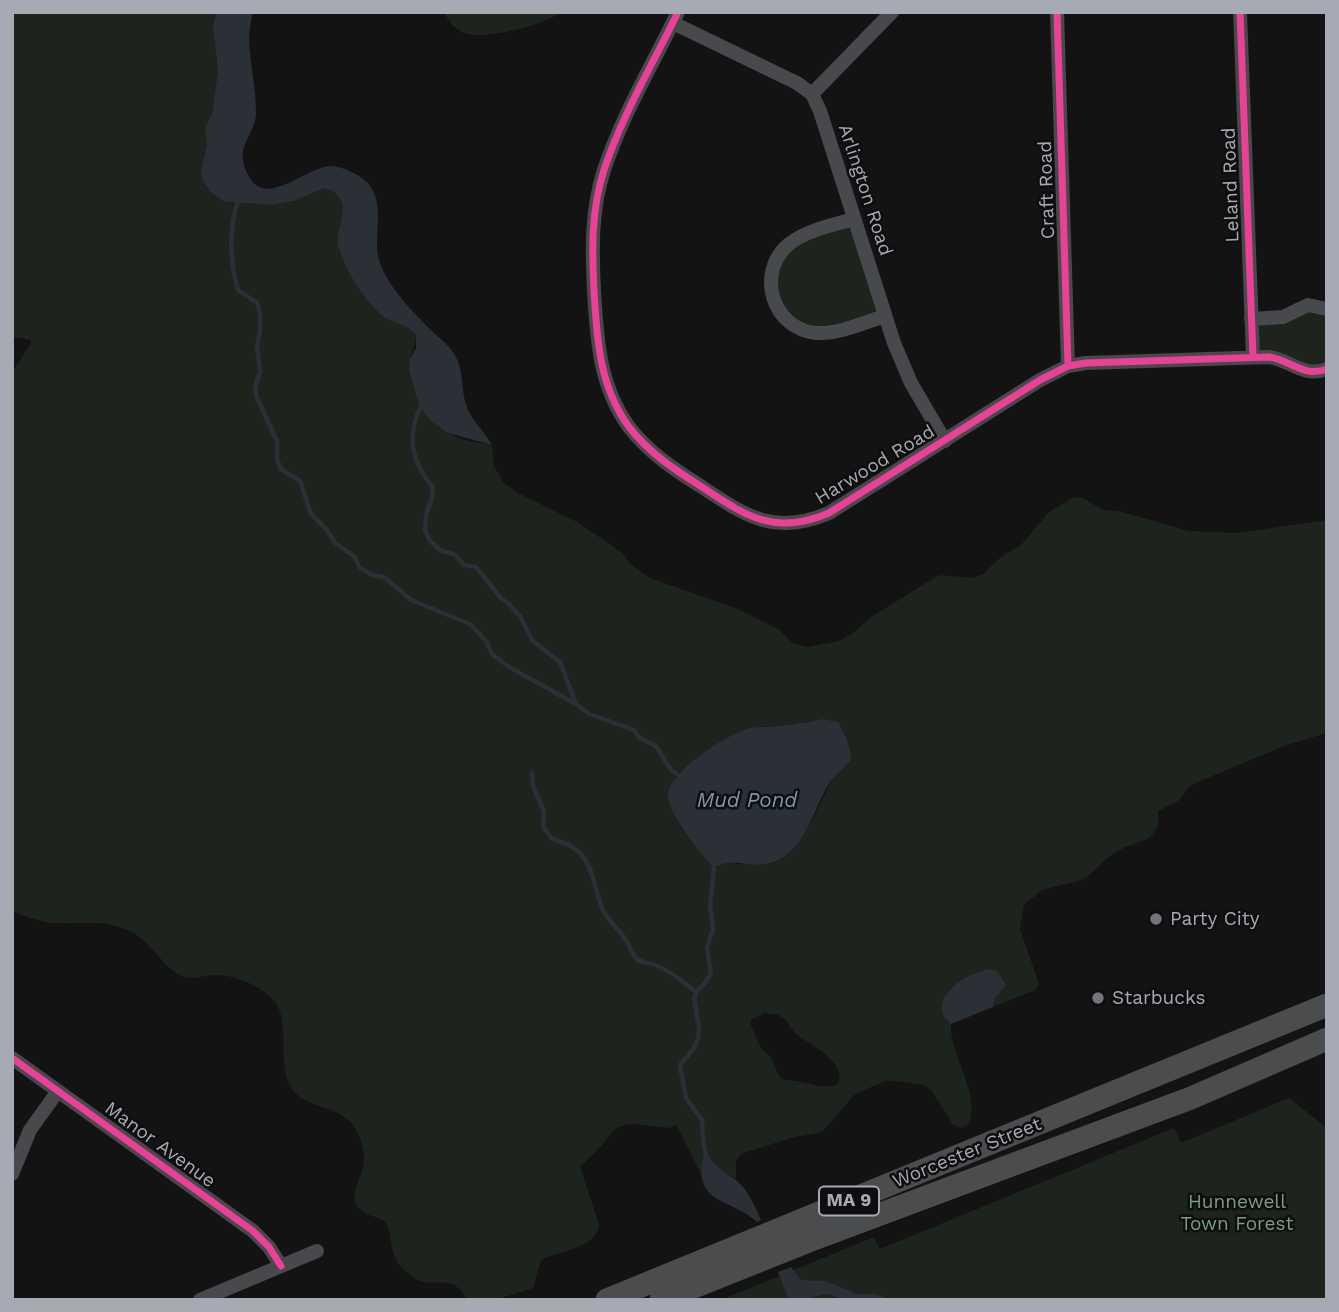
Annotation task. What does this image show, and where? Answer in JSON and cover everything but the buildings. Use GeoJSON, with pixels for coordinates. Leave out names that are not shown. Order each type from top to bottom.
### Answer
{"type":"FeatureCollection","features":[{"type":"Feature","properties":{"kind":"highway","name":"Worcester Street"},"geometry":{"type":"LineString","coordinates":[[607,1300],[1327,1005]]}},
{"type":"Feature","properties":{"kind":"highway","name":"Worcester Street"},"geometry":{"type":"LineString","coordinates":[[662,1300],[810,1240],[1191,1098],[1327,1039]]}},
{"type":"Feature","properties":{"kind":"street"},"geometry":{"type":"LineString","coordinates":[[676,17],[755,65],[797,83],[812,94],[892,12]]}},
{"type":"Feature","properties":{"kind":"street","name":"Craft Road"},"geometry":{"type":"LineString","coordinates":[[1057,12],[1069,366]]}},
{"type":"Feature","properties":{"kind":"street","name":"Leland Road"},"geometry":{"type":"LineString","coordinates":[[1240,12],[1252,357]]}},
{"type":"Feature","properties":{"kind":"street","name":"Harwood Road"},"geometry":{"type":"LineString","coordinates":[[676,17],[611,151],[599,188],[593,225],[592,255],[600,358],[610,391],[627,425],[651,452],[747,515],[780,525],[796,524],[829,513],[1040,380],[1069,366],[1102,362],[1252,357],[1278,358],[1306,372],[1327,369]]}},
{"type":"Feature","properties":{"kind":"street","name":"Arlington Road"},"geometry":{"type":"LineString","coordinates":[[812,94],[820,111],[885,316],[911,383],[945,441]]}},
{"type":"Feature","properties":{"kind":"street"},"geometry":{"type":"LineString","coordinates":[[854,219],[808,233],[790,243],[782,251],[771,271],[771,292],[783,315],[800,329],[809,332],[830,332],[885,316]]}},
{"type":"Feature","properties":{"kind":"street"},"geometry":{"type":"LineString","coordinates":[[1251,319],[1283,317],[1308,305],[1327,309]]}},
{"type":"Feature","properties":{"kind":"street","name":"Manor Avenue"},"geometry":{"type":"LineString","coordinates":[[12,1058],[253,1231],[281,1266]]}},
{"type":"Feature","properties":{"kind":"street"},"geometry":{"type":"LineString","coordinates":[[12,1174],[30,1130],[58,1091]]}},
{"type":"Feature","properties":{"kind":"street"},"geometry":{"type":"LineString","coordinates":[[200,1300],[317,1251]]}},
{"type":"Feature","properties":{"kind":"green space"},"geometry":{"type":"Polygon","coordinates":[[[12,12],[217,12],[213,26],[218,71],[212,113],[205,128],[205,157],[223,200],[271,205],[294,201],[325,188],[335,193],[343,207],[339,249],[351,277],[363,295],[384,317],[408,328],[416,335],[409,373],[420,395],[439,423],[453,436],[492,445],[494,466],[503,482],[518,493],[577,522],[621,552],[633,566],[650,578],[738,609],[778,629],[794,644],[807,647],[839,641],[871,617],[941,575],[972,578],[983,574],[1001,557],[1021,545],[1049,512],[1074,497],[1083,498],[1103,510],[1119,511],[1189,531],[1237,533],[1327,520],[1327,733],[1286,745],[1189,787],[1178,801],[1158,811],[1158,826],[1150,838],[1123,848],[1107,858],[1085,879],[1042,890],[1024,905],[1020,929],[1039,984],[1035,990],[993,1007],[1000,991],[947,1021],[951,1024],[955,1048],[971,1100],[969,1124],[962,1128],[953,1125],[932,1091],[925,1085],[884,1081],[854,1095],[825,1129],[741,1154],[736,1160],[736,1179],[717,1168],[705,1151],[703,1181],[677,1125],[669,1128],[624,1125],[615,1129],[580,1166],[599,1225],[597,1233],[576,1248],[541,1260],[533,1288],[495,1300],[467,1300],[455,1285],[421,1281],[404,1270],[393,1254],[386,1223],[357,1206],[354,1195],[364,1162],[360,1138],[345,1117],[305,1100],[292,1089],[285,1067],[282,1017],[267,993],[229,976],[182,976],[169,968],[138,936],[122,928],[95,923],[46,922],[12,911],[12,372],[31,340],[12,337],[12,12]],[[821,719],[799,724],[748,728],[677,774],[668,798],[681,828],[707,861],[720,864],[729,861],[736,864],[770,864],[794,846],[811,822],[831,781],[852,758],[847,739],[821,719]],[[764,1013],[751,1020],[751,1026],[761,1048],[771,1057],[779,1076],[784,1080],[820,1086],[839,1083],[837,1068],[827,1055],[794,1032],[784,1018],[764,1013]]]}},
{"type":"Feature","properties":{"kind":"green space"},"geometry":{"type":"Polygon","coordinates":[[[444,12],[562,12],[516,30],[477,35],[459,31],[444,12]]]}},
{"type":"Feature","properties":{"kind":"green space"},"geometry":{"type":"Polygon","coordinates":[[[854,219],[885,316],[820,333],[783,315],[771,271],[782,251],[854,219]]]}},
{"type":"Feature","properties":{"kind":"green space"},"geometry":{"type":"Polygon","coordinates":[[[1327,309],[1327,369],[1253,357],[1251,319],[1327,309]]]}},
{"type":"Feature","properties":{"kind":"green space","name":"Hunnewell Town Forest"},"geometry":{"type":"Polygon","coordinates":[[[1289,1098],[1327,1128],[1327,1300],[721,1300],[874,1237],[880,1249],[1174,1128],[1181,1143],[1289,1098]]]}},
{"type":"Feature","properties":{"kind":"water"},"geometry":{"type":"Polygon","coordinates":[[[217,12],[253,12],[249,39],[256,113],[243,152],[244,166],[250,178],[257,186],[267,189],[332,166],[350,171],[366,181],[376,199],[378,253],[384,272],[402,299],[454,354],[468,410],[492,445],[448,433],[432,422],[420,408],[409,371],[410,359],[416,348],[416,335],[408,328],[384,317],[363,295],[351,277],[339,249],[343,207],[335,193],[325,188],[294,201],[271,205],[223,201],[211,192],[203,181],[201,172],[207,145],[205,128],[212,113],[218,71],[213,26],[217,12]]]}},
{"type":"Feature","properties":{"kind":"water","name":"Mud Pond"},"geometry":{"type":"Polygon","coordinates":[[[821,719],[838,722],[847,739],[852,758],[830,782],[800,840],[783,858],[771,863],[727,863],[714,868],[687,835],[670,805],[670,787],[677,777],[712,747],[746,729],[821,719]]]}},
{"type":"Feature","properties":{"kind":"water"},"geometry":{"type":"Polygon","coordinates":[[[990,969],[997,971],[1006,985],[995,998],[993,1007],[951,1024],[944,1015],[942,1006],[945,997],[960,981],[990,969]]]}},
{"type":"Feature","properties":{"kind":"water"},"geometry":{"type":"Polygon","coordinates":[[[705,1150],[714,1163],[742,1186],[761,1220],[757,1222],[715,1198],[708,1191],[703,1181],[702,1168],[705,1150]]]}},
{"type":"Feature","properties":{"kind":"water"},"geometry":{"type":"Polygon","coordinates":[[[791,1267],[800,1279],[827,1282],[859,1297],[848,1300],[826,1294],[801,1300],[788,1297],[778,1272],[791,1267]]]}},
{"type":"Feature","properties":{"kind":"waterway"},"geometry":{"type":"LineString","coordinates":[[239,198],[231,233],[233,267],[238,290],[257,303],[260,314],[257,346],[260,372],[255,387],[257,398],[277,441],[277,459],[281,469],[300,481],[311,514],[327,530],[335,543],[355,557],[359,567],[372,575],[384,577],[411,600],[470,624],[486,641],[492,654],[509,667],[574,703]]}},
{"type":"Feature","properties":{"kind":"waterway"},"geometry":{"type":"LineString","coordinates":[[422,404],[414,427],[413,448],[420,468],[433,488],[425,530],[430,541],[441,551],[454,554],[464,565],[476,567],[501,598],[520,616],[532,640],[560,662],[576,704],[589,714],[634,730],[640,738],[656,746],[671,770],[677,774]]}},
{"type":"Feature","properties":{"kind":"waterway"},"geometry":{"type":"LineString","coordinates":[[532,773],[533,786],[544,812],[543,826],[552,839],[576,849],[583,857],[592,875],[604,913],[625,939],[635,957],[666,970],[695,991]]}},
{"type":"Feature","properties":{"kind":"waterway"},"geometry":{"type":"LineString","coordinates":[[706,1154],[702,1120],[686,1098],[680,1065],[694,1048],[698,1038],[699,1027],[694,999],[696,992],[711,973],[707,948],[713,929],[710,906],[714,868]]}},
{"type":"Feature","properties":{"kind":"waterway"},"geometry":{"type":"LineString","coordinates":[[854,1296],[875,1296],[885,1300]]}},
{"type":"Feature","properties":{"kind":"cycle path"},"geometry":{"type":"LineString","coordinates":[[678,12],[620,129],[600,185],[593,245],[597,327],[601,362],[611,395],[629,427],[663,460],[733,507],[762,520],[777,523],[810,520],[829,513],[1040,380],[1068,366],[1086,363],[1269,357],[1304,370],[1327,369]]}},
{"type":"Feature","properties":{"kind":"cycle path"},"geometry":{"type":"LineString","coordinates":[[1057,12],[1068,366]]}},
{"type":"Feature","properties":{"kind":"cycle path"},"geometry":{"type":"LineString","coordinates":[[1240,12],[1253,357]]}},
{"type":"Feature","properties":{"kind":"cycle path"},"geometry":{"type":"LineString","coordinates":[[12,1058],[253,1231],[269,1247],[281,1266]]}},
{"type":"Feature","properties":{"kind":"place","name":"Party City"},"geometry":{"type":"Point","coordinates":[1156,919]}},
{"type":"Feature","properties":{"kind":"place","name":"Starbucks"},"geometry":{"type":"Point","coordinates":[1098,998]}}]}
